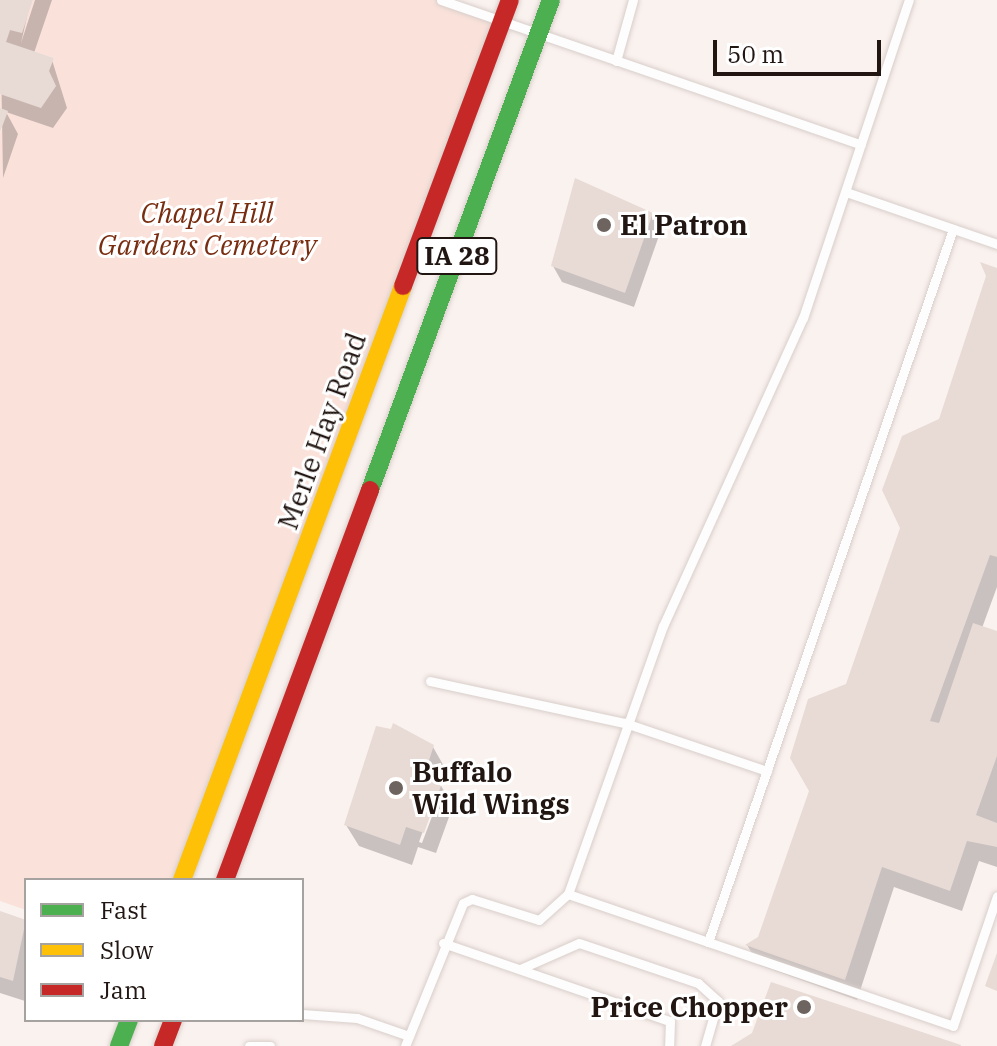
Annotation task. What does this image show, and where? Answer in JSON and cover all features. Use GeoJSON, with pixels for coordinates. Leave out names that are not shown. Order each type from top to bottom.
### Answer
{"type":"FeatureCollection","features":[{"type":"Feature","properties":{"kind":"main road","name":"Merle Hay Road"},"geometry":{"type":"LineString","coordinates":[[183,878],[509,24],[510,0]]}},
{"type":"Feature","properties":{"kind":"main road","name":"IA 28"},"geometry":{"type":"LineString","coordinates":[[226,878],[551,0]]}},
{"type":"Feature","properties":{"kind":"main road"},"geometry":{"type":"LineString","coordinates":[[119,1046],[128,1022]]}},
{"type":"Feature","properties":{"kind":"main road"},"geometry":{"type":"LineString","coordinates":[[163,1046],[172,1022]]}},
{"type":"Feature","properties":{"kind":"lane"},"geometry":{"type":"LineString","coordinates":[[441,0],[861,145]]}},
{"type":"Feature","properties":{"kind":"lane"},"geometry":{"type":"LineString","coordinates":[[616,61],[633,0]]}},
{"type":"Feature","properties":{"kind":"lane"},"geometry":{"type":"LineString","coordinates":[[304,1014],[357,1018],[407,1041],[454,914],[472,899],[539,920],[568,894],[625,723],[779,381],[909,0]]}},
{"type":"Feature","properties":{"kind":"lane"},"geometry":{"type":"LineString","coordinates":[[846,192],[997,244]]}},
{"type":"Feature","properties":{"kind":"lane"},"geometry":{"type":"LineString","coordinates":[[708,942],[953,229]]}},
{"type":"Feature","properties":{"kind":"lane"},"geometry":{"type":"LineString","coordinates":[[430,681],[625,723],[767,771]]}},
{"type":"Feature","properties":{"kind":"lane"},"geometry":{"type":"LineString","coordinates":[[568,894],[953,1026],[997,896]]}},
{"type":"Feature","properties":{"kind":"lane"},"geometry":{"type":"LineString","coordinates":[[443,943],[670,1021],[669,1046]]}},
{"type":"Feature","properties":{"kind":"lane"},"geometry":{"type":"LineString","coordinates":[[520,969],[579,943],[698,983],[718,1001],[705,1046]]}},
{"type":"Feature","properties":{"kind":"lane"},"geometry":{"type":"LineString","coordinates":[[249,1046],[270,1046]]}},
{"type":"Feature","properties":{"kind":"green space","name":"Chapel Hill Gardens Cemetery"},"geometry":{"type":"Polygon","coordinates":[[[33,0],[441,0],[503,22],[183,878],[24,878],[24,909],[0,901],[0,133],[8,111],[0,108],[0,94],[41,108],[56,86],[49,71],[54,58],[6,42],[10,30],[22,33],[33,0]]]}},
{"type":"Feature","properties":{"kind":"building"},"geometry":{"type":"Polygon","coordinates":[[[0,0],[33,0],[22,33],[10,30],[6,42],[54,58],[49,71],[56,86],[41,108],[0,94],[0,0]]]}},
{"type":"Feature","properties":{"kind":"building"},"geometry":{"type":"Polygon","coordinates":[[[0,108],[8,111],[0,132],[0,108]]]}},
{"type":"Feature","properties":{"kind":"building","name":"El Patron"},"geometry":{"type":"Polygon","coordinates":[[[575,178],[653,213],[625,293],[551,266],[575,178]]]}},
{"type":"Feature","properties":{"kind":"building"},"geometry":{"type":"Polygon","coordinates":[[[980,262],[997,268],[997,557],[990,555],[930,721],[939,723],[973,623],[997,631],[997,756],[976,815],[997,823],[997,847],[967,841],[950,891],[882,867],[845,980],[745,945],[758,937],[809,791],[790,758],[808,699],[846,684],[900,528],[882,490],[902,436],[939,419],[986,276],[980,262]]]}},
{"type":"Feature","properties":{"kind":"building","name":"Buffalo Wild Wings"},"geometry":{"type":"Polygon","coordinates":[[[393,723],[434,745],[424,776],[442,783],[424,833],[406,827],[400,845],[344,825],[376,726],[391,729],[393,723]]]}},
{"type":"Feature","properties":{"kind":"building"},"geometry":{"type":"Polygon","coordinates":[[[0,911],[24,919],[24,929],[13,981],[0,977],[0,911]]]}},
{"type":"Feature","properties":{"kind":"building"},"geometry":{"type":"Polygon","coordinates":[[[997,953],[997,991],[985,986],[997,953]]]}},
{"type":"Feature","properties":{"kind":"building","name":"Price Chopper"},"geometry":{"type":"Polygon","coordinates":[[[771,982],[961,1046],[731,1046],[752,1033],[771,982]]]}},
{"type":"Feature","properties":{"kind":"traffic: fast"},"geometry":{"type":"LineString","coordinates":[[370,490],[551,0]]}},
{"type":"Feature","properties":{"kind":"traffic: fast"},"geometry":{"type":"LineString","coordinates":[[119,1046],[128,1022]]}},
{"type":"Feature","properties":{"kind":"traffic: slow"},"geometry":{"type":"LineString","coordinates":[[183,878],[403,286]]}},
{"type":"Feature","properties":{"kind":"traffic: jam"},"geometry":{"type":"LineString","coordinates":[[403,286],[510,0]]}},
{"type":"Feature","properties":{"kind":"traffic: jam"},"geometry":{"type":"LineString","coordinates":[[226,878],[370,490]]}},
{"type":"Feature","properties":{"kind":"traffic: jam"},"geometry":{"type":"LineString","coordinates":[[163,1046],[172,1022]]}},
{"type":"Feature","properties":{"kind":"place","name":"El Patron"},"geometry":{"type":"Point","coordinates":[604,225]}},
{"type":"Feature","properties":{"kind":"place","name":"Buffalo Wild Wings"},"geometry":{"type":"Point","coordinates":[396,788]}},
{"type":"Feature","properties":{"kind":"place","name":"Price Chopper"},"geometry":{"type":"Point","coordinates":[804,1007]}}]}
